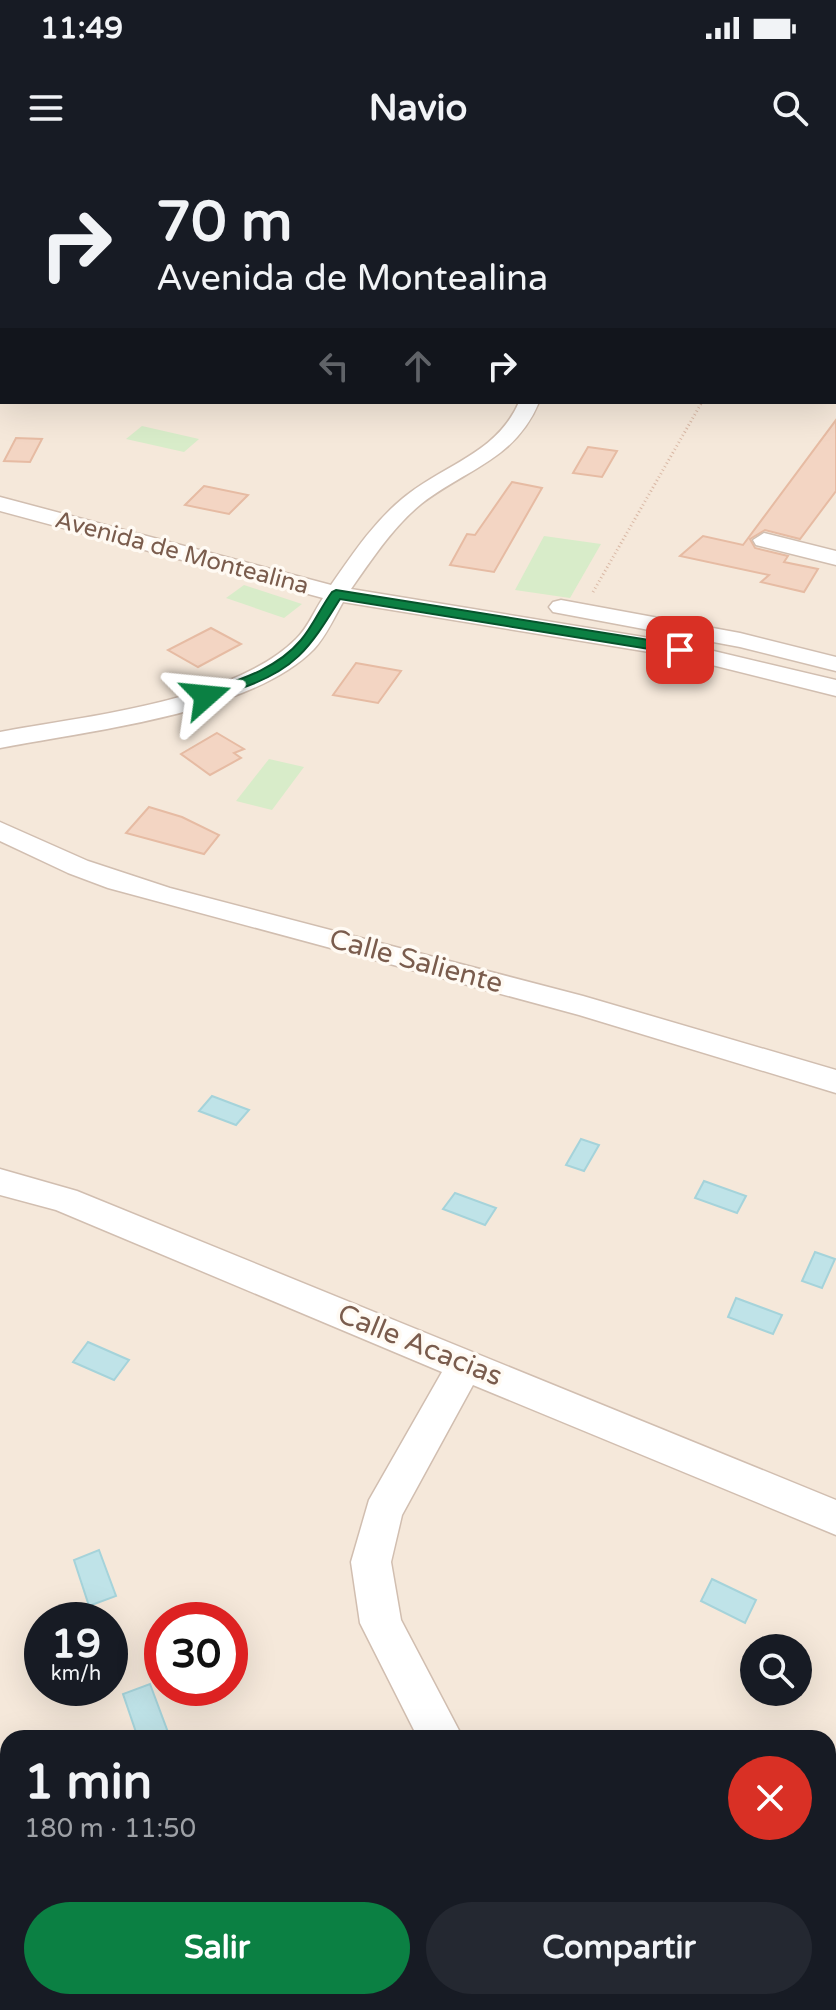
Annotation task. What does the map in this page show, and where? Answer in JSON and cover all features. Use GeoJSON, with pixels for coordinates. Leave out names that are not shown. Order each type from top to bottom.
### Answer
{"type":"FeatureCollection","features":[{"type":"Feature","properties":{"kind":"street"},"geometry":{"type":"LineString","coordinates":[[0,740],[147,710],[254,680],[280,666],[306,644],[343,585],[409,503],[436,482],[492,451],[512,435],[524,419],[528,404]]}},
{"type":"Feature","properties":{"kind":"street","name":"Avenida de Montealina"},"geometry":{"type":"LineString","coordinates":[[0,487],[343,585],[584,611],[740,640],[836,664]]}},
{"type":"Feature","properties":{"kind":"street","name":"Avenida de Montealina"},"geometry":{"type":"LineString","coordinates":[[0,504],[343,585],[680,650],[836,688]]}},
{"type":"Feature","properties":{"kind":"street"},"geometry":{"type":"LineString","coordinates":[[764,540],[836,558]]}},
{"type":"Feature","properties":{"kind":"street","name":"Calle Saliente"},"geometry":{"type":"LineString","coordinates":[[0,830],[37,852],[115,879],[500,983],[762,1057],[836,1082]]}},
{"type":"Feature","properties":{"kind":"street","name":"Calle Acacias"},"geometry":{"type":"LineString","coordinates":[[0,1182],[65,1200],[836,1518]]}},
{"type":"Feature","properties":{"kind":"street"},"geometry":{"type":"LineString","coordinates":[[437,1730],[381,1623],[371,1562],[383,1512],[466,1363]]}},
{"type":"Feature","properties":{"kind":"path"},"geometry":{"type":"LineString","coordinates":[[584,611],[607,563],[701,404]]}},
{"type":"Feature","properties":{"kind":"shaded area"},"geometry":{"type":"Polygon","coordinates":[[[0,404],[836,404],[836,1730],[0,1730],[0,404]]]}},
{"type":"Feature","properties":{"kind":"green space"},"geometry":{"type":"Polygon","coordinates":[[[142,426],[199,439],[184,452],[126,439],[142,426]]]}},
{"type":"Feature","properties":{"kind":"green space"},"geometry":{"type":"Polygon","coordinates":[[[544,536],[601,544],[570,598],[515,590],[544,536]]]}},
{"type":"Feature","properties":{"kind":"green space"},"geometry":{"type":"Polygon","coordinates":[[[244,585],[302,604],[284,618],[226,598],[244,585]]]}},
{"type":"Feature","properties":{"kind":"green space"},"geometry":{"type":"Polygon","coordinates":[[[269,759],[304,767],[272,810],[236,801],[269,759]]]}},
{"type":"Feature","properties":{"kind":"water"},"geometry":{"type":"Polygon","coordinates":[[[212,1096],[249,1110],[236,1125],[199,1111],[212,1096]]]}},
{"type":"Feature","properties":{"kind":"water"},"geometry":{"type":"Polygon","coordinates":[[[581,1139],[599,1145],[584,1171],[566,1165],[581,1139]]]}},
{"type":"Feature","properties":{"kind":"water"},"geometry":{"type":"Polygon","coordinates":[[[704,1181],[746,1196],[737,1213],[695,1198],[704,1181]]]}},
{"type":"Feature","properties":{"kind":"water"},"geometry":{"type":"Polygon","coordinates":[[[455,1193],[496,1208],[485,1225],[443,1209],[455,1193]]]}},
{"type":"Feature","properties":{"kind":"water"},"geometry":{"type":"Polygon","coordinates":[[[815,1252],[835,1259],[822,1288],[802,1281],[815,1252]]]}},
{"type":"Feature","properties":{"kind":"water"},"geometry":{"type":"Polygon","coordinates":[[[736,1298],[782,1315],[773,1334],[728,1317],[736,1298]]]}},
{"type":"Feature","properties":{"kind":"water"},"geometry":{"type":"Polygon","coordinates":[[[88,1342],[129,1360],[114,1380],[73,1362],[88,1342]]]}},
{"type":"Feature","properties":{"kind":"water"},"geometry":{"type":"Polygon","coordinates":[[[99,1550],[116,1596],[100,1602],[88,1602],[74,1560],[99,1550]]]}},
{"type":"Feature","properties":{"kind":"water"},"geometry":{"type":"Polygon","coordinates":[[[712,1579],[756,1600],[745,1623],[701,1601],[712,1579]]]}},
{"type":"Feature","properties":{"kind":"water"},"geometry":{"type":"Polygon","coordinates":[[[144,1686],[144,1706],[158,1706],[167,1730],[135,1730],[127,1706],[128,1692],[144,1686]]]}},
{"type":"Feature","properties":{"kind":"building"},"geometry":{"type":"Polygon","coordinates":[[[836,420],[836,491],[800,539],[765,530],[750,539],[755,548],[788,556],[784,562],[818,569],[804,592],[761,582],[769,575],[680,556],[703,536],[743,545],[836,420]]]}},
{"type":"Feature","properties":{"kind":"building"},"geometry":{"type":"Polygon","coordinates":[[[16,438],[42,439],[30,462],[4,461],[16,438]]]}},
{"type":"Feature","properties":{"kind":"building"},"geometry":{"type":"Polygon","coordinates":[[[588,447],[617,451],[602,477],[573,473],[588,447]]]}},
{"type":"Feature","properties":{"kind":"building"},"geometry":{"type":"Polygon","coordinates":[[[512,482],[542,488],[494,572],[450,565],[467,534],[475,535],[512,482]]]}},
{"type":"Feature","properties":{"kind":"building"},"geometry":{"type":"Polygon","coordinates":[[[204,486],[248,495],[229,514],[185,505],[204,486]]]}},
{"type":"Feature","properties":{"kind":"building"},"geometry":{"type":"Polygon","coordinates":[[[211,628],[241,644],[198,667],[168,650],[211,628]]]}},
{"type":"Feature","properties":{"kind":"building"},"geometry":{"type":"Polygon","coordinates":[[[356,663],[401,671],[378,703],[333,695],[356,663]]]}},
{"type":"Feature","properties":{"kind":"building"},"geometry":{"type":"Polygon","coordinates":[[[217,733],[244,749],[234,753],[241,758],[210,775],[181,754],[217,733]]]}},
{"type":"Feature","properties":{"kind":"building"},"geometry":{"type":"Polygon","coordinates":[[[149,807],[182,817],[219,835],[204,854],[126,833],[149,807]]]}},
{"type":"Feature","properties":{"kind":"route"},"geometry":{"type":"LineString","coordinates":[[206,696],[254,680],[280,666],[306,644],[336,594],[560,628],[680,650]]}}]}
